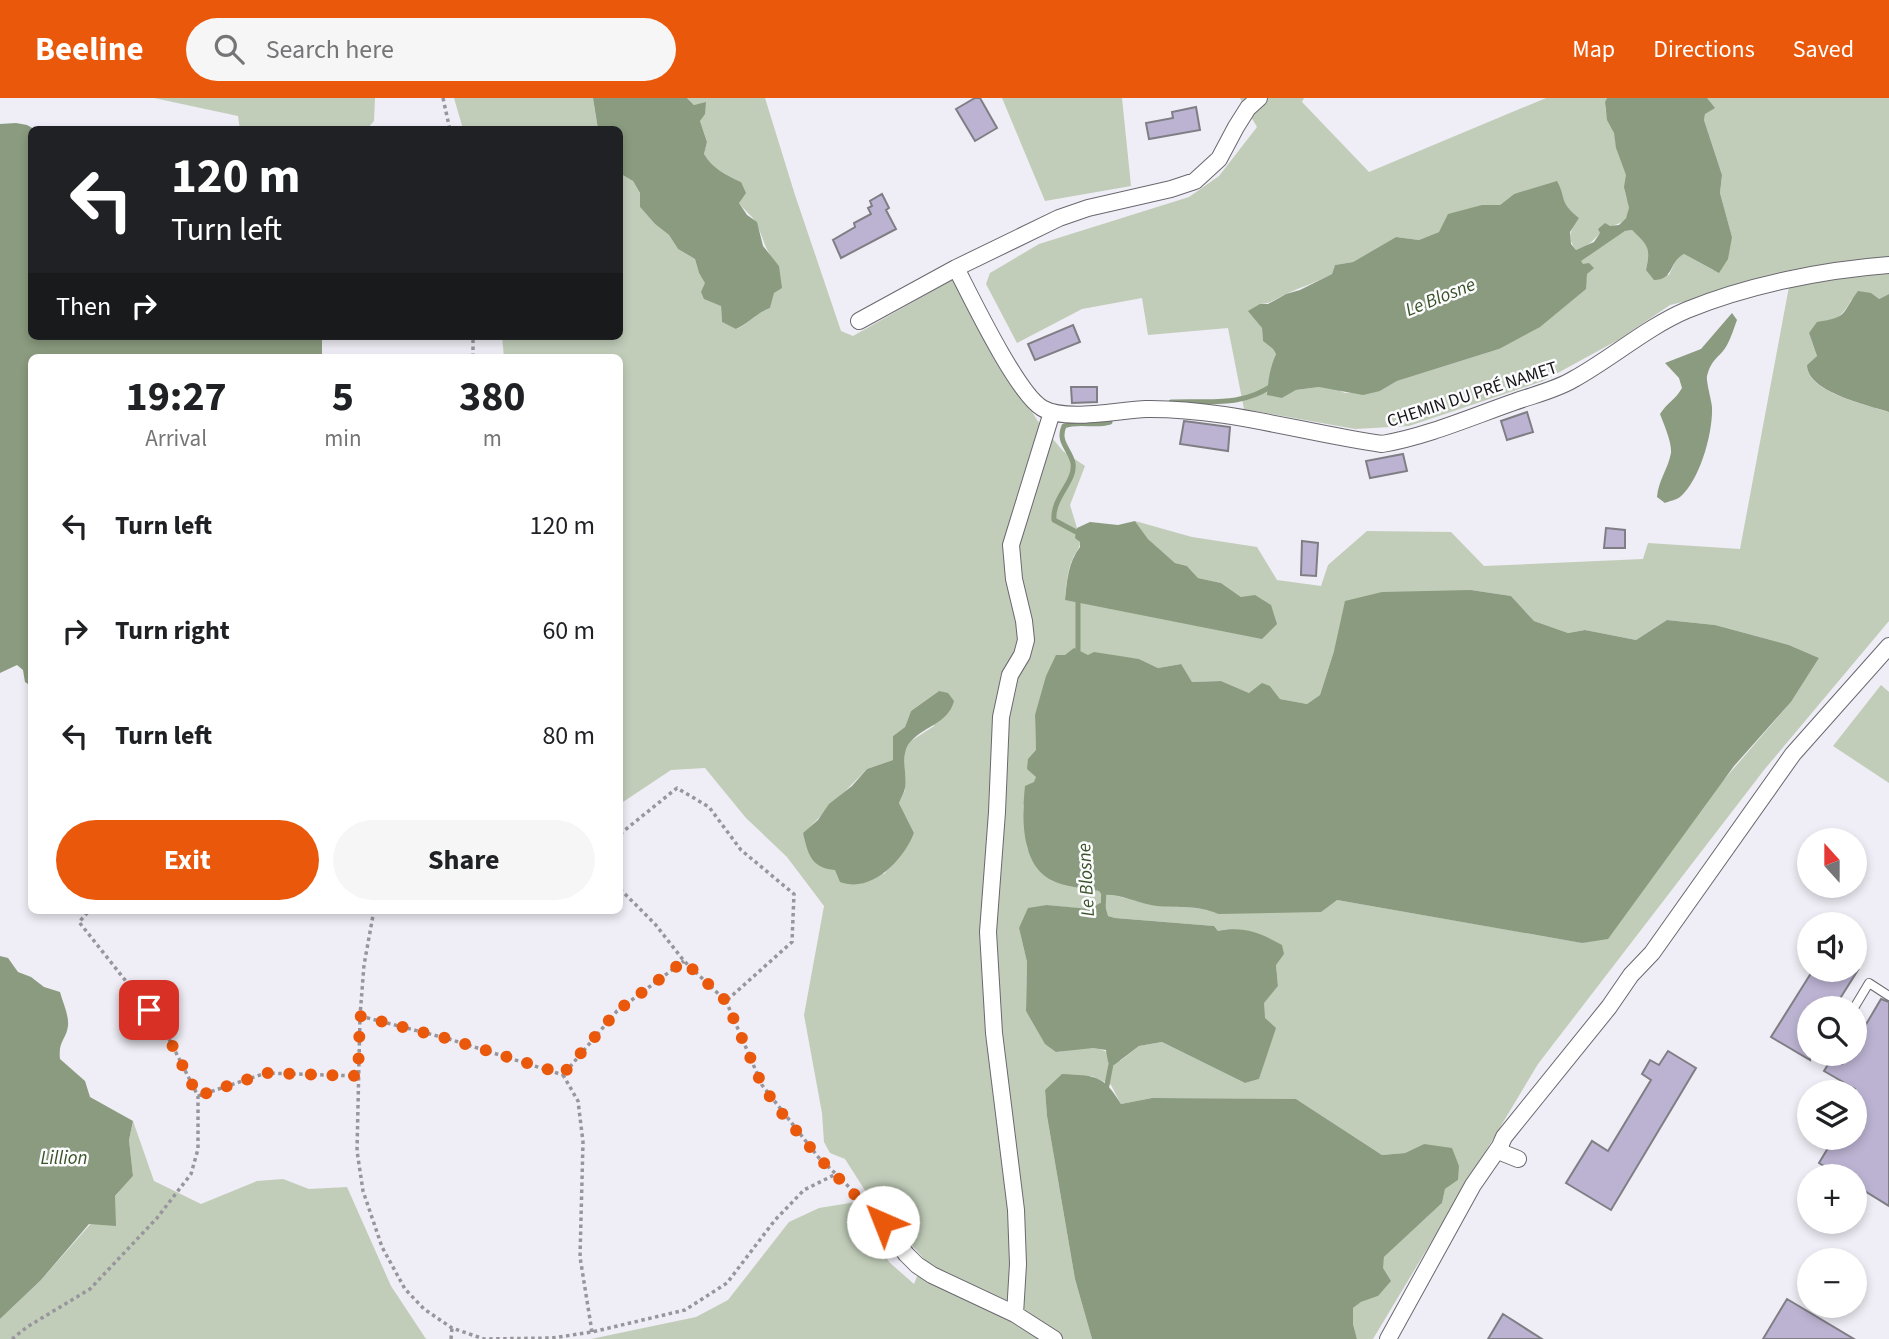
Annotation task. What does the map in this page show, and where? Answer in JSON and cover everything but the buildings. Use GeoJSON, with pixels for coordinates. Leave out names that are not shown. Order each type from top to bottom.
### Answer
{"type":"FeatureCollection","features":[{"type":"Feature","properties":{"kind":"street"},"geometry":{"type":"LineString","coordinates":[[859,321],[956,268],[1059,218],[1195,181],[1219,159],[1248,108],[1259,98]]}},
{"type":"Feature","properties":{"kind":"street","name":"CHEMIN DU PRÉ NAMET"},"geometry":{"type":"LineString","coordinates":[[1052,412],[1069,414],[1147,409],[1179,411],[1232,417],[1382,444],[1450,425],[1570,381],[1686,310],[1743,291],[1828,272],[1889,265]]}},
{"type":"Feature","properties":{"kind":"street"},"geometry":{"type":"LineString","coordinates":[[956,268],[984,322],[1026,392],[1040,407],[1052,412],[1011,545],[1014,579],[1026,640],[1022,655],[1007,685],[1001,717],[988,932],[994,1033],[1016,1210],[1018,1264],[1015,1314]]}},
{"type":"Feature","properties":{"kind":"street"},"geometry":{"type":"LineString","coordinates":[[1388,1339],[1473,1185],[1504,1137],[1609,1007],[1631,975],[1652,953],[1793,754],[1889,646]]}},
{"type":"Feature","properties":{"kind":"street"},"geometry":{"type":"LineString","coordinates":[[1500,1146],[1503,1153],[1518,1160]]}},
{"type":"Feature","properties":{"kind":"street"},"geometry":{"type":"LineString","coordinates":[[872,1205],[905,1254],[917,1265],[932,1275],[1015,1314],[1054,1339]]}},
{"type":"Feature","properties":{"kind":"lane"},"geometry":{"type":"LineString","coordinates":[[1861,996],[1869,983],[1889,996]]}},
{"type":"Feature","properties":{"kind":"path"},"geometry":{"type":"LineString","coordinates":[[443,98],[449,126]]}},
{"type":"Feature","properties":{"kind":"path"},"geometry":{"type":"LineString","coordinates":[[623,832],[677,788],[709,807],[741,850],[794,894],[792,943],[726,1001]]}},
{"type":"Feature","properties":{"kind":"path"},"geometry":{"type":"LineString","coordinates":[[623,892],[655,925],[684,961],[726,1001],[762,1085],[811,1149],[854,1194],[872,1205]]}},
{"type":"Feature","properties":{"kind":"path"},"geometry":{"type":"LineString","coordinates":[[12,1339],[27,1326],[89,1289],[157,1218],[191,1174],[198,1149],[198,1096],[164,1029],[79,922],[86,914]]}},
{"type":"Feature","properties":{"kind":"path"},"geometry":{"type":"LineString","coordinates":[[373,914],[364,965],[360,1016],[357,1151],[363,1191],[382,1247],[405,1289],[424,1309],[452,1328],[484,1339],[552,1338],[592,1332],[685,1310],[727,1283],[775,1220],[804,1190],[836,1174]]}},
{"type":"Feature","properties":{"kind":"path"},"geometry":{"type":"LineString","coordinates":[[563,1074],[617,1011],[684,961]]}},
{"type":"Feature","properties":{"kind":"path"},"geometry":{"type":"LineString","coordinates":[[360,1016],[449,1039],[563,1074],[578,1101],[583,1142],[580,1257],[592,1332]]}},
{"type":"Feature","properties":{"kind":"path"},"geometry":{"type":"LineString","coordinates":[[198,1096],[266,1073],[358,1076]]}},
{"type":"Feature","properties":{"kind":"path"},"geometry":{"type":"LineString","coordinates":[[451,1339],[452,1328]]}},
{"type":"Feature","properties":{"kind":"shaded area"},"geometry":{"type":"Polygon","coordinates":[[[154,98],[375,98],[374,121],[370,126],[239,126],[238,116],[154,98]]]}},
{"type":"Feature","properties":{"kind":"shaded area"},"geometry":{"type":"Polygon","coordinates":[[[454,98],[593,98],[598,126],[462,126],[454,98]]]}},
{"type":"Feature","properties":{"kind":"shaded area"},"geometry":{"type":"Polygon","coordinates":[[[687,98],[765,98],[841,331],[853,336],[952,280],[1037,420],[1063,451],[1085,466],[1070,505],[1077,528],[1076,538],[1080,542],[1069,568],[1065,600],[1241,597],[1221,583],[1198,578],[1187,566],[1175,563],[1148,539],[1135,521],[1192,537],[1257,547],[1277,580],[1321,586],[1328,565],[1367,531],[1451,532],[1484,566],[1643,559],[1648,543],[1740,549],[1791,276],[1670,305],[1618,340],[1543,381],[1409,426],[1355,429],[1244,409],[1228,328],[1148,335],[1142,298],[1082,309],[1017,343],[986,284],[990,273],[1039,244],[1189,197],[1219,176],[1257,127],[1240,98],[1304,98],[1302,102],[1369,172],[1546,98],[1607,98],[1606,112],[1626,176],[1629,209],[1625,219],[1576,250],[1571,234],[1579,218],[1565,204],[1560,187],[1514,194],[1500,205],[1482,205],[1439,232],[1419,240],[1396,237],[1353,262],[1335,265],[1332,274],[1326,277],[1260,304],[1257,319],[1262,328],[1263,341],[1276,354],[1267,388],[1282,398],[1296,390],[1319,387],[1334,388],[1345,393],[1380,391],[1397,381],[1499,349],[1586,280],[1587,274],[1580,261],[1625,231],[1632,230],[1647,247],[1646,270],[1669,275],[1678,256],[1684,254],[1713,270],[1732,237],[1720,193],[1722,175],[1704,120],[1707,98],[1889,98],[1889,294],[1879,299],[1851,300],[1839,316],[1809,333],[1817,356],[1807,365],[1809,374],[1816,383],[1827,390],[1889,412],[1889,621],[1764,770],[1538,1064],[1373,1339],[1357,1339],[1353,1308],[1378,1296],[1384,1257],[1442,1203],[1445,1189],[1458,1180],[1424,1144],[1405,1153],[1382,1155],[1296,1099],[1152,1098],[1121,1104],[1111,1085],[1092,1076],[1045,1090],[1047,1116],[1075,1279],[1092,1339],[591,1339],[696,1317],[728,1300],[789,1222],[819,1208],[856,1202],[889,1262],[914,1284],[924,1259],[866,1192],[845,1159],[830,1153],[824,1142],[822,1113],[804,1015],[824,906],[787,857],[746,818],[705,768],[671,770],[623,802],[623,354],[504,354],[502,340],[623,340],[623,174],[633,181],[640,193],[640,207],[669,235],[678,249],[695,259],[699,273],[721,306],[722,322],[737,329],[770,308],[779,266],[768,252],[756,222],[739,203],[741,182],[716,168],[704,154],[707,142],[700,121],[706,103],[694,105],[687,98]],[[1471,590],[1334,651],[1320,695],[1307,704],[1280,699],[1270,686],[1249,693],[1221,681],[1192,682],[1180,664],[1158,668],[1139,659],[1088,655],[1079,650],[1035,715],[1037,777],[1023,806],[1027,848],[1051,880],[1099,891],[1102,895],[1109,894],[1153,905],[1208,909],[1218,914],[1337,900],[1583,943],[1791,702],[1819,658],[1789,645],[1715,625],[1667,620],[1636,640],[1585,630],[1568,633],[1534,621],[1511,596],[1471,590]],[[939,691],[911,711],[905,727],[893,736],[893,760],[867,769],[803,834],[884,874],[914,833],[899,803],[905,790],[905,749],[911,741],[934,726],[939,691]],[[1047,905],[1019,928],[1027,962],[1026,1011],[1057,1052],[1097,1049],[1120,1061],[1139,1046],[1162,1042],[1245,1083],[1259,1079],[1263,1066],[1264,1002],[1278,986],[1276,965],[1218,931],[1214,926],[1115,918],[1108,916],[1105,911],[1047,905]]]}},
{"type":"Feature","properties":{"kind":"shaded area"},"geometry":{"type":"Polygon","coordinates":[[[1002,98],[1122,98],[1131,186],[1045,201],[1002,98]]]}},
{"type":"Feature","properties":{"kind":"shaded area"},"geometry":{"type":"Polygon","coordinates":[[[1881,685],[1889,692],[1889,783],[1833,746],[1881,685]]]}},
{"type":"Feature","properties":{"kind":"shaded area"},"geometry":{"type":"Polygon","coordinates":[[[133,1121],[154,1181],[201,1204],[257,1181],[283,1179],[309,1189],[347,1187],[391,1286],[426,1339],[0,1339],[0,1319],[41,1280],[133,1176],[129,1140],[133,1121]]]}},
{"type":"Feature","properties":{"kind":"water"},"geometry":{"type":"Polygon","coordinates":[[[593,98],[687,98],[694,105],[706,102],[705,114],[700,121],[707,142],[704,154],[716,168],[741,182],[746,193],[739,203],[747,215],[757,222],[763,246],[779,266],[782,288],[774,293],[770,308],[736,329],[722,322],[721,306],[704,299],[701,292],[705,283],[695,259],[678,249],[669,235],[640,207],[640,193],[633,181],[623,175],[623,126],[598,126],[593,98]]]}},
{"type":"Feature","properties":{"kind":"water"},"geometry":{"type":"Polygon","coordinates":[[[1607,98],[1707,98],[1715,108],[1705,114],[1704,120],[1722,175],[1720,193],[1732,237],[1728,259],[1719,273],[1684,254],[1665,277],[1654,280],[1646,270],[1648,251],[1645,244],[1632,230],[1625,231],[1581,261],[1594,268],[1587,274],[1586,289],[1540,327],[1499,349],[1397,381],[1380,391],[1363,395],[1319,387],[1296,390],[1282,398],[1267,395],[1276,354],[1263,341],[1262,328],[1248,311],[1332,274],[1335,265],[1353,262],[1396,237],[1419,240],[1439,232],[1448,214],[1482,205],[1500,205],[1514,194],[1557,181],[1565,204],[1579,218],[1570,232],[1571,244],[1576,250],[1594,242],[1600,233],[1598,229],[1605,223],[1610,226],[1619,225],[1626,218],[1629,208],[1624,187],[1626,175],[1616,148],[1614,133],[1607,120],[1607,98]]]}},
{"type":"Feature","properties":{"kind":"water"},"geometry":{"type":"Polygon","coordinates":[[[16,123],[29,126],[28,340],[322,340],[322,354],[28,354],[28,684],[25,682],[23,670],[17,665],[0,673],[0,124],[16,123]]]}},
{"type":"Feature","properties":{"kind":"water"},"geometry":{"type":"Polygon","coordinates":[[[1858,291],[1871,293],[1879,299],[1889,294],[1889,412],[1827,390],[1817,383],[1807,365],[1817,356],[1809,333],[1817,322],[1840,316],[1858,291]]]}},
{"type":"Feature","properties":{"kind":"water"},"geometry":{"type":"Polygon","coordinates":[[[1732,313],[1737,320],[1731,336],[1711,365],[1707,376],[1712,418],[1704,455],[1687,489],[1678,498],[1665,503],[1657,497],[1671,449],[1660,414],[1682,388],[1679,378],[1665,363],[1701,349],[1732,313]]]}},
{"type":"Feature","properties":{"kind":"water"},"geometry":{"type":"Polygon","coordinates":[[[1135,521],[1148,539],[1175,563],[1187,566],[1198,578],[1221,583],[1241,597],[1255,595],[1271,605],[1277,624],[1262,639],[1065,600],[1067,579],[1080,547],[1080,542],[1075,538],[1077,528],[1090,522],[1118,525],[1135,521]]]}},
{"type":"Feature","properties":{"kind":"water"},"geometry":{"type":"Polygon","coordinates":[[[1471,590],[1511,596],[1534,621],[1568,633],[1585,630],[1636,640],[1667,620],[1715,625],[1789,645],[1819,658],[1791,702],[1734,766],[1608,939],[1582,943],[1337,900],[1321,912],[1218,914],[1194,908],[1151,905],[1062,884],[1041,873],[1033,863],[1025,838],[1025,786],[1034,782],[1036,777],[1027,769],[1028,759],[1036,750],[1035,715],[1046,676],[1056,655],[1065,655],[1074,648],[1088,655],[1094,652],[1139,659],[1158,668],[1181,664],[1192,682],[1221,681],[1249,693],[1262,683],[1270,686],[1280,699],[1307,704],[1320,695],[1334,651],[1345,601],[1382,592],[1471,590]]]}},
{"type":"Feature","properties":{"kind":"water"},"geometry":{"type":"Polygon","coordinates":[[[939,691],[948,693],[954,701],[951,709],[913,739],[905,754],[905,788],[899,803],[914,833],[909,843],[895,863],[875,879],[864,883],[840,882],[835,870],[827,869],[812,859],[803,833],[818,820],[829,804],[852,786],[867,769],[893,760],[893,736],[905,727],[911,711],[939,691]]]}},
{"type":"Feature","properties":{"kind":"water"},"geometry":{"type":"Polygon","coordinates":[[[1100,903],[1105,906],[1108,916],[1115,918],[1214,926],[1218,931],[1244,930],[1282,945],[1284,954],[1276,965],[1278,986],[1264,1003],[1265,1018],[1276,1028],[1259,1079],[1245,1083],[1162,1042],[1139,1046],[1114,1065],[1108,1062],[1106,1050],[1093,1048],[1056,1052],[1045,1044],[1026,1011],[1027,962],[1019,928],[1028,908],[1047,905],[1090,909],[1100,903]]]}},
{"type":"Feature","properties":{"kind":"water","name":"Lillion"},"geometry":{"type":"Polygon","coordinates":[[[0,956],[8,958],[18,972],[31,977],[44,987],[60,992],[68,1022],[60,1048],[60,1059],[85,1081],[90,1097],[133,1121],[129,1140],[133,1176],[115,1196],[116,1226],[89,1224],[41,1280],[0,1319],[0,956]]]}},
{"type":"Feature","properties":{"kind":"water"},"geometry":{"type":"Polygon","coordinates":[[[1062,1074],[1097,1078],[1109,1087],[1121,1104],[1152,1098],[1296,1099],[1382,1155],[1405,1153],[1424,1144],[1452,1148],[1459,1166],[1458,1180],[1445,1189],[1442,1203],[1384,1257],[1383,1268],[1391,1281],[1378,1296],[1353,1308],[1357,1339],[1092,1339],[1075,1279],[1047,1116],[1045,1090],[1062,1074]]]}},
{"type":"Feature","properties":{"kind":"waterway","name":"Le Blosne"},"geometry":{"type":"LineString","coordinates":[[1171,402],[1236,400],[1273,385]]}},
{"type":"Feature","properties":{"kind":"waterway","name":"Le Blosne"},"geometry":{"type":"LineString","coordinates":[[1080,534],[1054,520],[1057,504],[1073,470],[1062,432],[1064,426],[1070,424],[1110,422]]}},
{"type":"Feature","properties":{"kind":"waterway","name":"Le Blosne"},"geometry":{"type":"LineString","coordinates":[[1078,596],[1078,656]]}},
{"type":"Feature","properties":{"kind":"waterway","name":"Le Blosne"},"geometry":{"type":"LineString","coordinates":[[1103,910],[1104,888]]}},
{"type":"Feature","properties":{"kind":"waterway","name":"Le Blosne"},"geometry":{"type":"LineString","coordinates":[[1106,1090],[1112,1059]]}},
{"type":"Feature","properties":{"kind":"route"},"geometry":{"type":"LineString","coordinates":[[149,1010],[164,1029],[198,1096],[266,1073],[358,1076],[360,1016],[449,1039],[563,1074],[617,1011],[684,961],[726,1001],[762,1085],[780,1111],[819,1158],[854,1194],[872,1205],[883,1222]]}}]}
